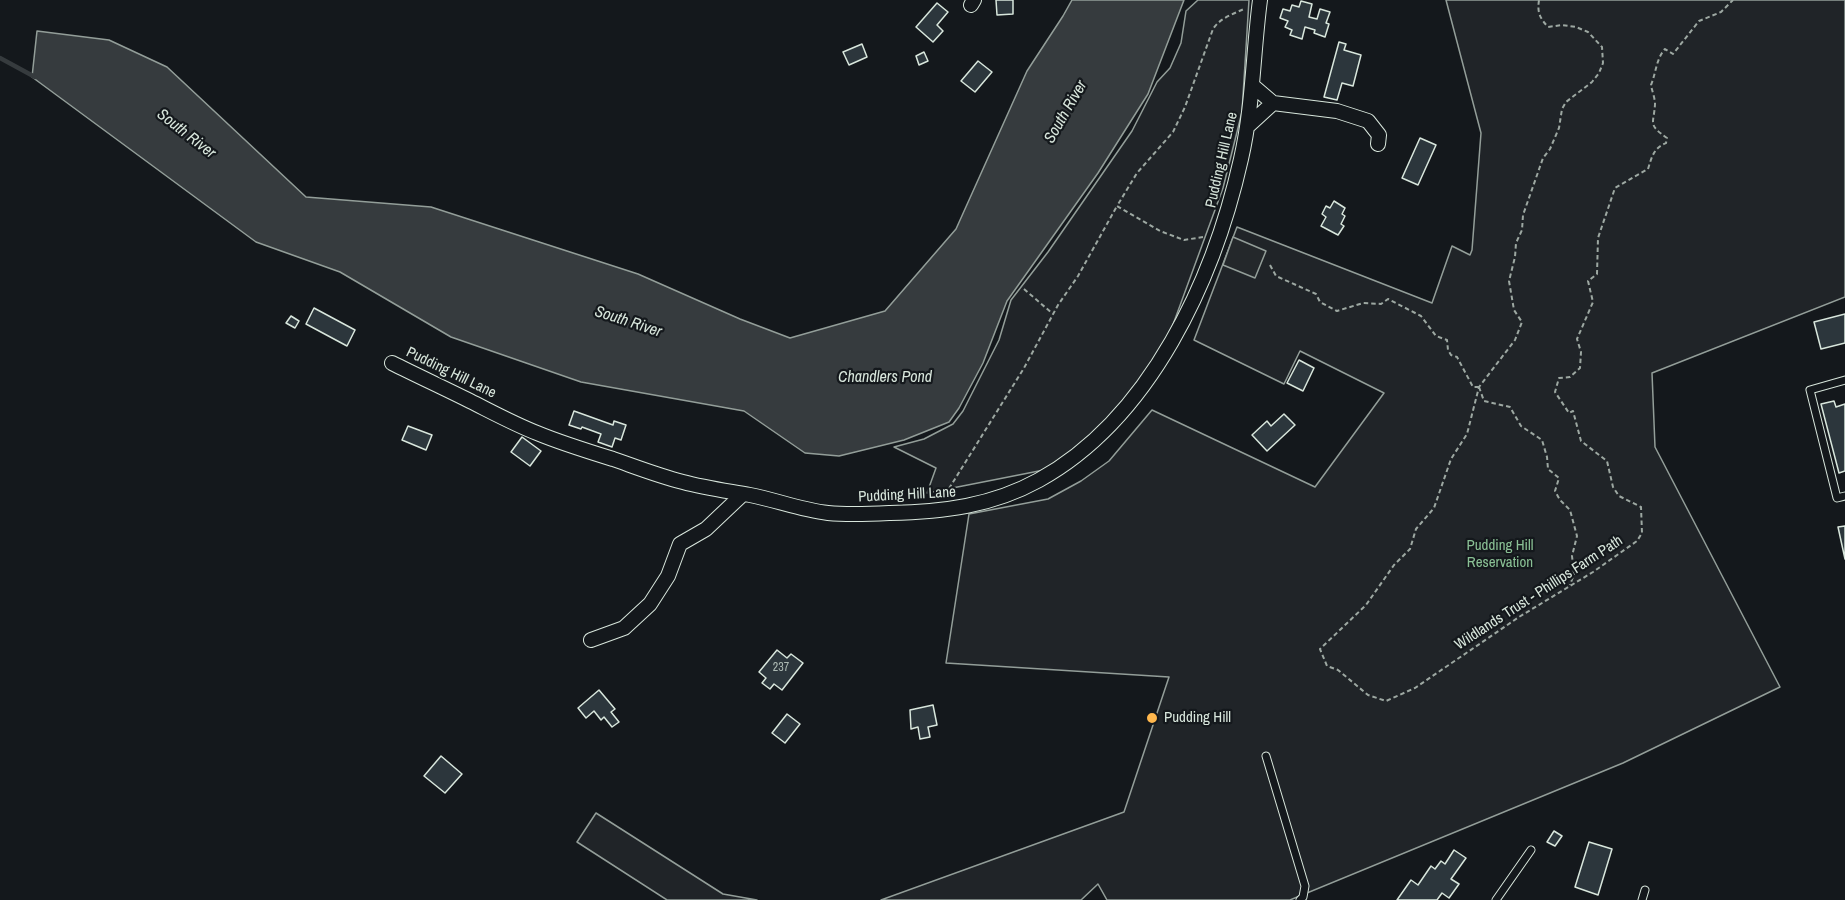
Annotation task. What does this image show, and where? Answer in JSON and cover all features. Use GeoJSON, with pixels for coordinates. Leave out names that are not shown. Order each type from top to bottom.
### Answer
{"type":"FeatureCollection","features":[{"type":"Feature","properties":{"kind":"street","name":"Pudding Hill Lane"},"geometry":{"type":"LineString","coordinates":[[392,363],[559,442],[680,482],[827,513],[941,512],[976,505],[1017,491],[1064,465],[1100,434],[1128,405],[1174,338],[1222,229],[1236,182],[1249,125],[1254,4]]}},
{"type":"Feature","properties":{"kind":"street"},"geometry":{"type":"LineString","coordinates":[[1252,85],[1273,103],[1337,111],[1368,121],[1379,135],[1378,144]]}},
{"type":"Feature","properties":{"kind":"street"},"geometry":{"type":"LineString","coordinates":[[1249,125],[1273,103]]}},
{"type":"Feature","properties":{"kind":"street"},"geometry":{"type":"LineString","coordinates":[[591,640],[624,628],[650,604],[668,576],[681,544],[706,529],[743,494]]}},
{"type":"Feature","properties":{"kind":"lane"},"geometry":{"type":"LineString","coordinates":[[1845,380],[1810,390],[1837,498],[1845,496]]}},
{"type":"Feature","properties":{"kind":"lane"},"geometry":{"type":"LineString","coordinates":[[1266,756],[1305,886],[1303,897],[1300,900]]}},
{"type":"Feature","properties":{"kind":"lane"},"geometry":{"type":"LineString","coordinates":[[1496,900],[1531,850]]}},
{"type":"Feature","properties":{"kind":"lane"},"geometry":{"type":"LineString","coordinates":[[1642,900],[1645,890]]}},
{"type":"Feature","properties":{"kind":"path","name":"Wildlands Trust - Phillips Farm Path"},"geometry":{"type":"LineString","coordinates":[[1539,0],[1537,9],[1540,18],[1548,27],[1562,25],[1588,32],[1602,47],[1603,63],[1592,82],[1566,102],[1562,109],[1559,128],[1539,168],[1515,243],[1515,257],[1509,281],[1514,310],[1522,322],[1515,340],[1479,387],[1467,434],[1451,459],[1434,508],[1416,529],[1410,549],[1395,565],[1366,605],[1320,649],[1326,666],[1338,670],[1368,695],[1386,701],[1415,688],[1637,541],[1642,533],[1641,507],[1618,496],[1613,488],[1607,461],[1581,441],[1574,411],[1569,413],[1555,392],[1559,378],[1570,377],[1580,368],[1581,352],[1576,339],[1593,302],[1588,281],[1597,274],[1598,238],[1615,188],[1648,169],[1652,154],[1666,143],[1667,138],[1656,130],[1652,118],[1655,103],[1650,85],[1656,74],[1659,56],[1665,49],[1673,54],[1699,21],[1721,12],[1733,0]]}},
{"type":"Feature","properties":{"kind":"path"},"geometry":{"type":"LineString","coordinates":[[940,503],[1024,368],[1053,314],[1078,276],[1137,173],[1173,132],[1185,107],[1212,29],[1229,15],[1254,4]]}},
{"type":"Feature","properties":{"kind":"path"},"geometry":{"type":"LineString","coordinates":[[1117,206],[1160,231],[1184,240],[1205,237]]}},
{"type":"Feature","properties":{"kind":"path"},"geometry":{"type":"LineString","coordinates":[[1270,265],[1276,276],[1316,294],[1320,302],[1337,311],[1363,303],[1381,304],[1388,299],[1421,316],[1436,336],[1448,340],[1448,350],[1451,355],[1457,357],[1473,387],[1479,387],[1484,401],[1510,407],[1521,426],[1542,440],[1548,469],[1559,478],[1555,491],[1570,510],[1577,537],[1572,556],[1574,574],[1570,586]]}},
{"type":"Feature","properties":{"kind":"path"},"geometry":{"type":"LineString","coordinates":[[1024,289],[1053,314]]}},
{"type":"Feature","properties":{"kind":"green space"},"geometry":{"type":"Polygon","coordinates":[[[1198,0],[1249,0],[1242,112],[1223,188],[1167,341],[1137,390],[1093,436],[1049,469],[927,493],[936,468],[894,447],[924,439],[953,424],[963,411],[999,340],[1011,300],[1048,252],[1132,131],[1157,82],[1170,68],[1181,43],[1186,11],[1198,0]]]}},
{"type":"Feature","properties":{"kind":"green space","name":"Pudding Hill Reservation"},"geometry":{"type":"Polygon","coordinates":[[[1446,0],[1845,0],[1845,297],[1652,373],[1655,447],[1780,687],[1623,763],[1290,900],[1107,900],[1098,884],[1081,900],[881,900],[1124,812],[1169,677],[946,663],[969,514],[1048,499],[1081,481],[1109,461],[1152,410],[1315,487],[1384,393],[1300,351],[1284,384],[1194,340],[1237,227],[1432,303],[1452,246],[1470,255],[1481,133],[1446,0]]]}},
{"type":"Feature","properties":{"kind":"green space"},"geometry":{"type":"Polygon","coordinates":[[[596,813],[723,894],[757,900],[667,900],[577,842],[596,813]]]}},
{"type":"Feature","properties":{"kind":"shaded area"},"geometry":{"type":"Polygon","coordinates":[[[1233,237],[1266,251],[1255,278],[1223,265],[1233,237]]]}},
{"type":"Feature","properties":{"kind":"water","name":"Chandlers Pond"},"geometry":{"type":"Polygon","coordinates":[[[1072,0],[1184,0],[1148,94],[1098,173],[1007,301],[983,363],[949,422],[904,440],[839,456],[805,453],[744,411],[581,382],[451,337],[340,272],[256,242],[32,77],[37,31],[109,40],[167,67],[306,197],[431,207],[638,274],[740,319],[790,338],[885,311],[956,229],[1027,71],[1072,0]]]}},
{"type":"Feature","properties":{"kind":"building"},"geometry":{"type":"Polygon","coordinates":[[[996,0],[1013,0],[1013,14],[997,15],[996,0]]]}},
{"type":"Feature","properties":{"kind":"building"},"geometry":{"type":"Polygon","coordinates":[[[1301,1],[1312,4],[1309,17],[1317,19],[1320,9],[1330,12],[1325,37],[1305,27],[1302,39],[1290,35],[1292,30],[1285,27],[1288,21],[1280,18],[1283,9],[1290,11],[1292,5],[1299,7],[1301,1]]]}},
{"type":"Feature","properties":{"kind":"building"},"geometry":{"type":"Polygon","coordinates":[[[937,3],[948,12],[937,25],[943,31],[933,42],[916,27],[937,3]]]}},
{"type":"Feature","properties":{"kind":"building"},"geometry":{"type":"Polygon","coordinates":[[[1339,42],[1346,44],[1344,50],[1361,55],[1353,86],[1342,83],[1337,100],[1324,97],[1339,42]]]}},
{"type":"Feature","properties":{"kind":"building"},"geometry":{"type":"Polygon","coordinates":[[[862,44],[867,57],[849,65],[843,52],[862,44]]]}},
{"type":"Feature","properties":{"kind":"building"},"geometry":{"type":"Polygon","coordinates":[[[924,52],[928,61],[919,65],[916,56],[924,52]]]}},
{"type":"Feature","properties":{"kind":"building"},"geometry":{"type":"Polygon","coordinates":[[[978,61],[992,72],[975,92],[961,81],[978,61]]]}},
{"type":"Feature","properties":{"kind":"building"},"geometry":{"type":"Polygon","coordinates":[[[1420,138],[1436,145],[1418,185],[1402,178],[1420,138]]]}},
{"type":"Feature","properties":{"kind":"building"},"geometry":{"type":"Polygon","coordinates":[[[1334,201],[1345,208],[1342,214],[1345,216],[1341,224],[1344,226],[1338,235],[1321,226],[1326,217],[1322,214],[1326,206],[1330,208],[1334,201]]]}},
{"type":"Feature","properties":{"kind":"building"},"geometry":{"type":"Polygon","coordinates":[[[314,308],[355,330],[347,346],[306,324],[314,308]]]}},
{"type":"Feature","properties":{"kind":"building"},"geometry":{"type":"Polygon","coordinates":[[[1845,314],[1845,343],[1821,349],[1814,322],[1845,314]]]}},
{"type":"Feature","properties":{"kind":"building"},"geometry":{"type":"Polygon","coordinates":[[[291,316],[299,321],[295,328],[286,323],[291,316]]]}},
{"type":"Feature","properties":{"kind":"building"},"geometry":{"type":"Polygon","coordinates":[[[1299,360],[1314,368],[1303,391],[1287,383],[1299,360]]]}},
{"type":"Feature","properties":{"kind":"building"},"geometry":{"type":"Polygon","coordinates":[[[1834,401],[1836,407],[1845,404],[1845,471],[1839,473],[1821,404],[1834,401]]]}},
{"type":"Feature","properties":{"kind":"building"},"geometry":{"type":"Polygon","coordinates":[[[574,411],[613,425],[614,421],[626,425],[621,440],[615,438],[612,447],[598,442],[601,434],[569,425],[574,411]]]}},
{"type":"Feature","properties":{"kind":"building"},"geometry":{"type":"Polygon","coordinates":[[[1284,414],[1295,425],[1267,451],[1252,435],[1267,421],[1271,426],[1284,414]]]}},
{"type":"Feature","properties":{"kind":"building"},"geometry":{"type":"Polygon","coordinates":[[[408,426],[432,435],[426,450],[402,440],[408,426]]]}},
{"type":"Feature","properties":{"kind":"building"},"geometry":{"type":"Polygon","coordinates":[[[522,437],[541,451],[530,466],[511,452],[522,437]]]}},
{"type":"Feature","properties":{"kind":"building"},"geometry":{"type":"Polygon","coordinates":[[[1845,526],[1845,559],[1838,527],[1845,526]]]}},
{"type":"Feature","properties":{"kind":"building"},"geometry":{"type":"Polygon","coordinates":[[[777,650],[787,658],[791,654],[803,663],[782,690],[774,684],[770,689],[762,683],[766,678],[759,672],[777,650]]]}},
{"type":"Feature","properties":{"kind":"building"},"geometry":{"type":"Polygon","coordinates":[[[599,690],[615,709],[611,712],[619,722],[612,727],[604,717],[601,720],[594,711],[586,718],[578,708],[599,690]]]}},
{"type":"Feature","properties":{"kind":"building"},"geometry":{"type":"Polygon","coordinates":[[[933,705],[937,725],[928,727],[930,737],[920,739],[918,727],[911,729],[910,710],[933,705]]]}},
{"type":"Feature","properties":{"kind":"building"},"geometry":{"type":"Polygon","coordinates":[[[787,714],[800,724],[785,743],[772,733],[787,714]]]}},
{"type":"Feature","properties":{"kind":"building"},"geometry":{"type":"Polygon","coordinates":[[[441,756],[462,774],[445,793],[424,776],[441,756]]]}},
{"type":"Feature","properties":{"kind":"building"},"geometry":{"type":"Polygon","coordinates":[[[1554,831],[1562,836],[1555,846],[1547,842],[1554,831]]]}},
{"type":"Feature","properties":{"kind":"building"},"geometry":{"type":"Polygon","coordinates":[[[1589,842],[1612,849],[1598,895],[1575,887],[1589,842]]]}},
{"type":"Feature","properties":{"kind":"building"},"geometry":{"type":"Polygon","coordinates":[[[1454,850],[1466,858],[1451,879],[1459,884],[1449,898],[1442,893],[1437,900],[1397,900],[1411,880],[1418,885],[1431,866],[1435,869],[1441,861],[1445,864],[1454,850]]]}},
{"type":"Feature","properties":{"kind":"waterway","name":"South River"},"geometry":{"type":"LineString","coordinates":[[0,58],[35,77]]}},
{"type":"Feature","properties":{"kind":"place","name":"Pudding Hill"},"geometry":{"type":"Point","coordinates":[1152,718]}}]}
